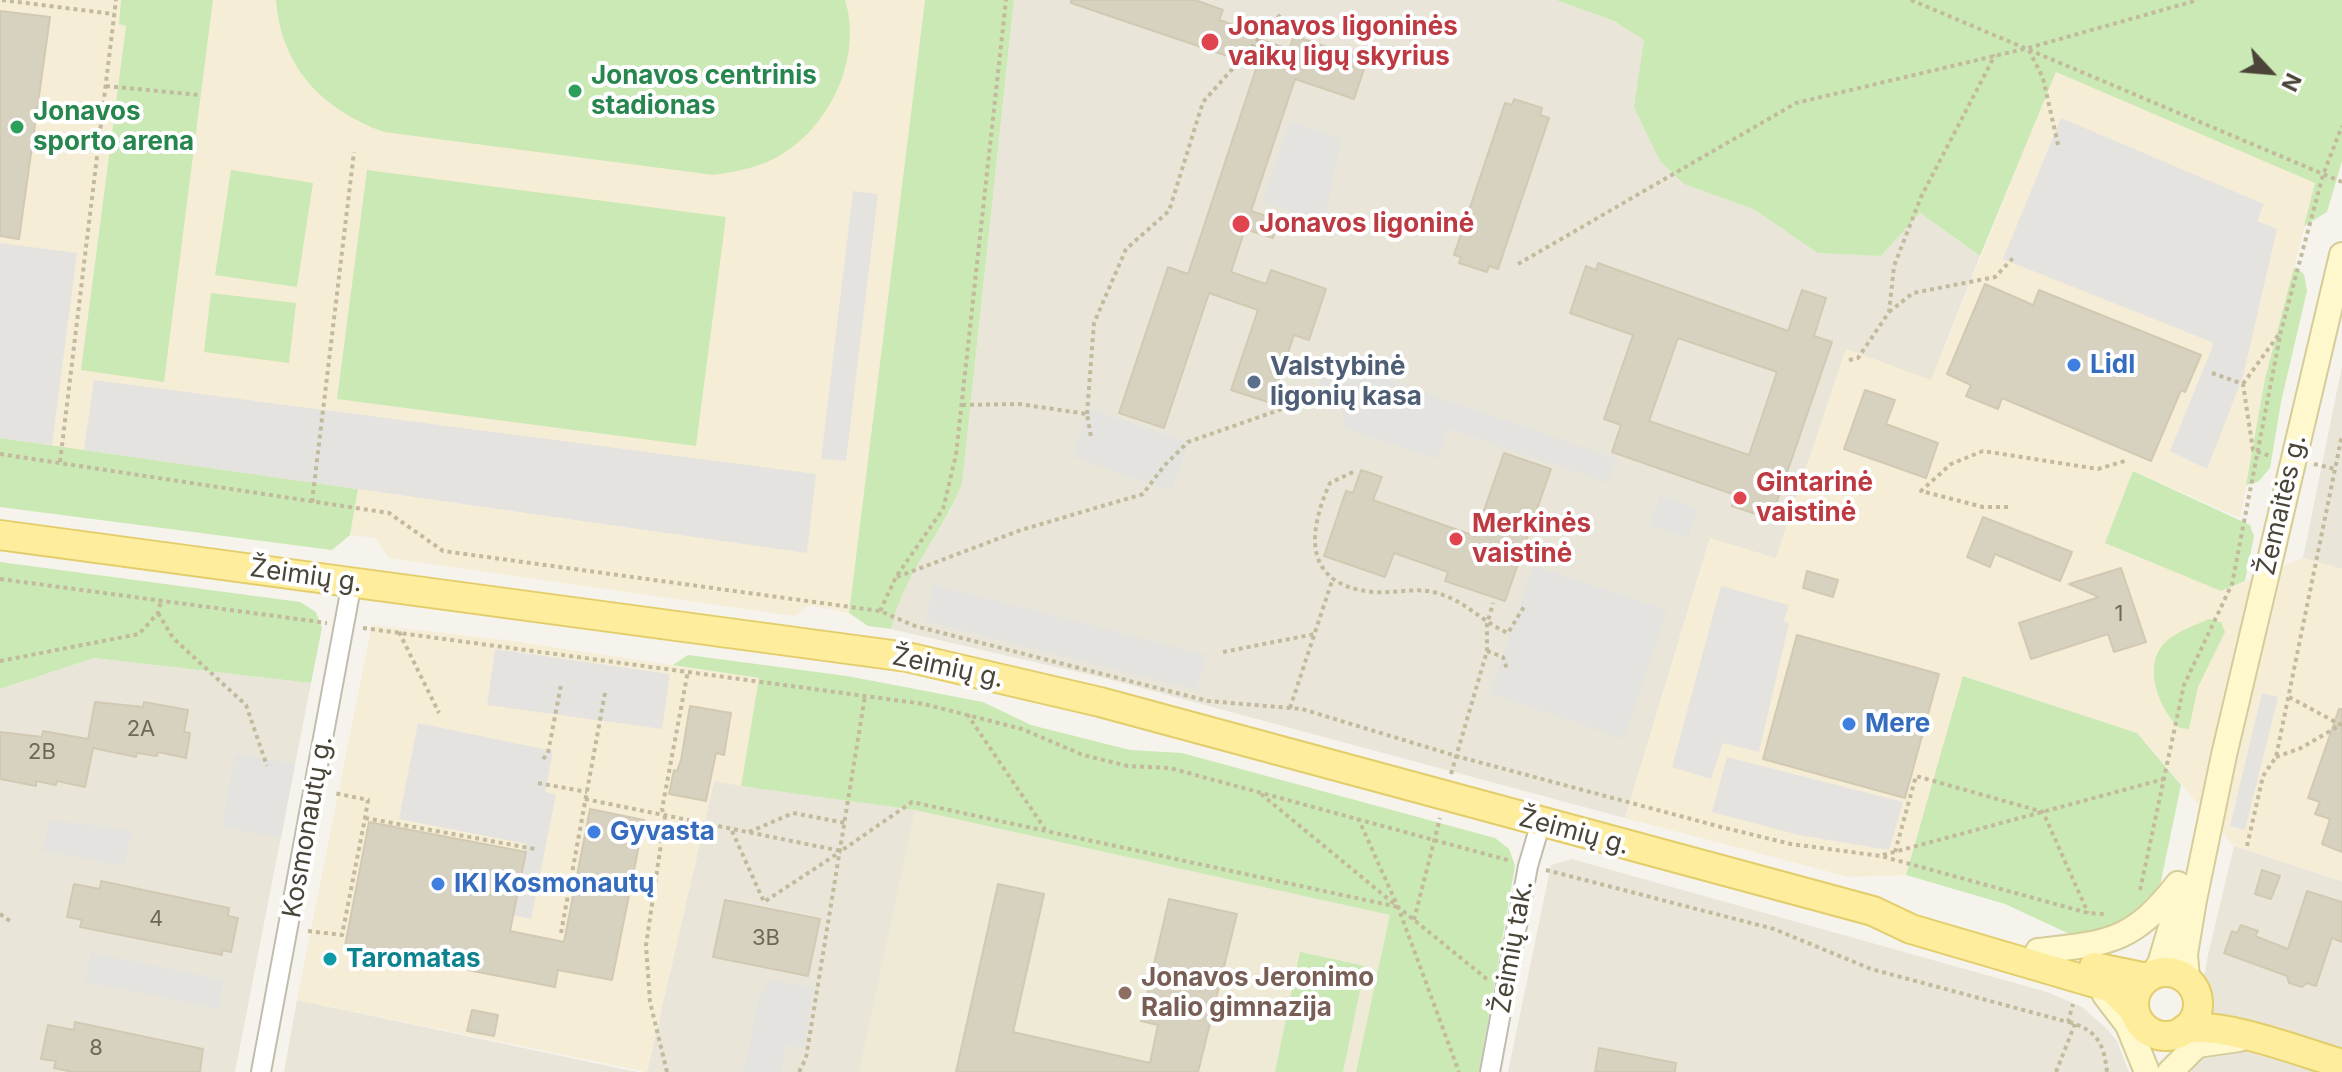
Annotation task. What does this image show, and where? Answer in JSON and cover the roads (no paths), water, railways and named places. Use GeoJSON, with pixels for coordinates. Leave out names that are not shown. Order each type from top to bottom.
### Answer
{"type":"FeatureCollection","features":[{"type":"Feature","properties":{"kind":"main road","name":"Žemaitės g."},"geometry":{"type":"LineString","coordinates":[[2192,985],[2185,954],[2194,900],[2224,755],[2342,255]]}},
{"type":"Feature","properties":{"kind":"main road","name":"Žeimių g."},"geometry":{"type":"LineString","coordinates":[[0,535],[907,657],[1100,702],[1873,911],[1915,915],[2125,976],[2174,972],[2192,985],[2204,1001],[2225,1013],[2342,1048]]}},
{"type":"Feature","properties":{"kind":"main road","name":"Žemaitės g."},"geometry":{"type":"LineString","coordinates":[[2150,976],[2164,953],[2206,797],[2224,755]]}},
{"type":"Feature","properties":{"kind":"main road"},"geometry":{"type":"LineString","coordinates":[[2038,951],[2092,945],[2122,936],[2145,922],[2185,876]]}},
{"type":"Feature","properties":{"kind":"main road","name":"Žeimių g."},"geometry":{"type":"LineString","coordinates":[[1873,911],[1911,929],[2081,991],[2122,994],[2140,1019],[2158,1035],[2207,1027],[2342,1064]]}},
{"type":"Feature","properties":{"kind":"main road"},"geometry":{"type":"LineString","coordinates":[[2150,976],[2138,988],[2140,1019],[2153,1049],[2153,1072]]}},
{"type":"Feature","properties":{"kind":"main road"},"geometry":{"type":"LineString","coordinates":[[2163,1072],[2171,1042],[2197,1012],[2192,985]]}},
{"type":"Feature","properties":{"kind":"main road"},"geometry":{"type":"LineString","coordinates":[[2081,991],[2119,1010],[2136,1040],[2147,1072]]}},
{"type":"Feature","properties":{"kind":"main road"},"geometry":{"type":"LineString","coordinates":[[2170,1072],[2184,1054],[2197,1045],[2249,1037]]}},
{"type":"Feature","properties":{"kind":"street","name":"Kosmonautų g."},"geometry":{"type":"LineString","coordinates":[[261,1072],[352,582]]}},
{"type":"Feature","properties":{"kind":"street","name":"Žeimių tak."},"geometry":{"type":"LineString","coordinates":[[1490,1072],[1528,866],[1541,822]]}},
{"type":"Feature","properties":{"kind":"place","name":"Jonavos ligoninės vaikų ligų skyrius"},"geometry":{"type":"Point","coordinates":[1210,42]}},
{"type":"Feature","properties":{"kind":"place","name":"Jonavos centrinis stadionas"},"geometry":{"type":"Point","coordinates":[575,91]}},
{"type":"Feature","properties":{"kind":"place","name":"Jonavos sporto arena"},"geometry":{"type":"Point","coordinates":[17,127]}},
{"type":"Feature","properties":{"kind":"place","name":"Jonavos ligoninė"},"geometry":{"type":"Point","coordinates":[1241,224]}},
{"type":"Feature","properties":{"kind":"place","name":"Lidl"},"geometry":{"type":"Point","coordinates":[2074,365]}},
{"type":"Feature","properties":{"kind":"place","name":"Valstybinė ligonių kasa"},"geometry":{"type":"Point","coordinates":[1254,382]}},
{"type":"Feature","properties":{"kind":"place","name":"Gintarinė vaistinė"},"geometry":{"type":"Point","coordinates":[1740,498]}},
{"type":"Feature","properties":{"kind":"place","name":"Merkinės vaistinė"},"geometry":{"type":"Point","coordinates":[1456,539]}},
{"type":"Feature","properties":{"kind":"place","name":"Mere"},"geometry":{"type":"Point","coordinates":[1849,724]}},
{"type":"Feature","properties":{"kind":"place","name":"Gyvasta"},"geometry":{"type":"Point","coordinates":[594,832]}},
{"type":"Feature","properties":{"kind":"place","name":"IKI Kosmonautų"},"geometry":{"type":"Point","coordinates":[438,884]}},
{"type":"Feature","properties":{"kind":"place","name":"Taromatas"},"geometry":{"type":"Point","coordinates":[330,959]}},
{"type":"Feature","properties":{"kind":"place","name":"Jonavos Jeronimo Ralio gimnazija"},"geometry":{"type":"Point","coordinates":[1125,993]}}]}
